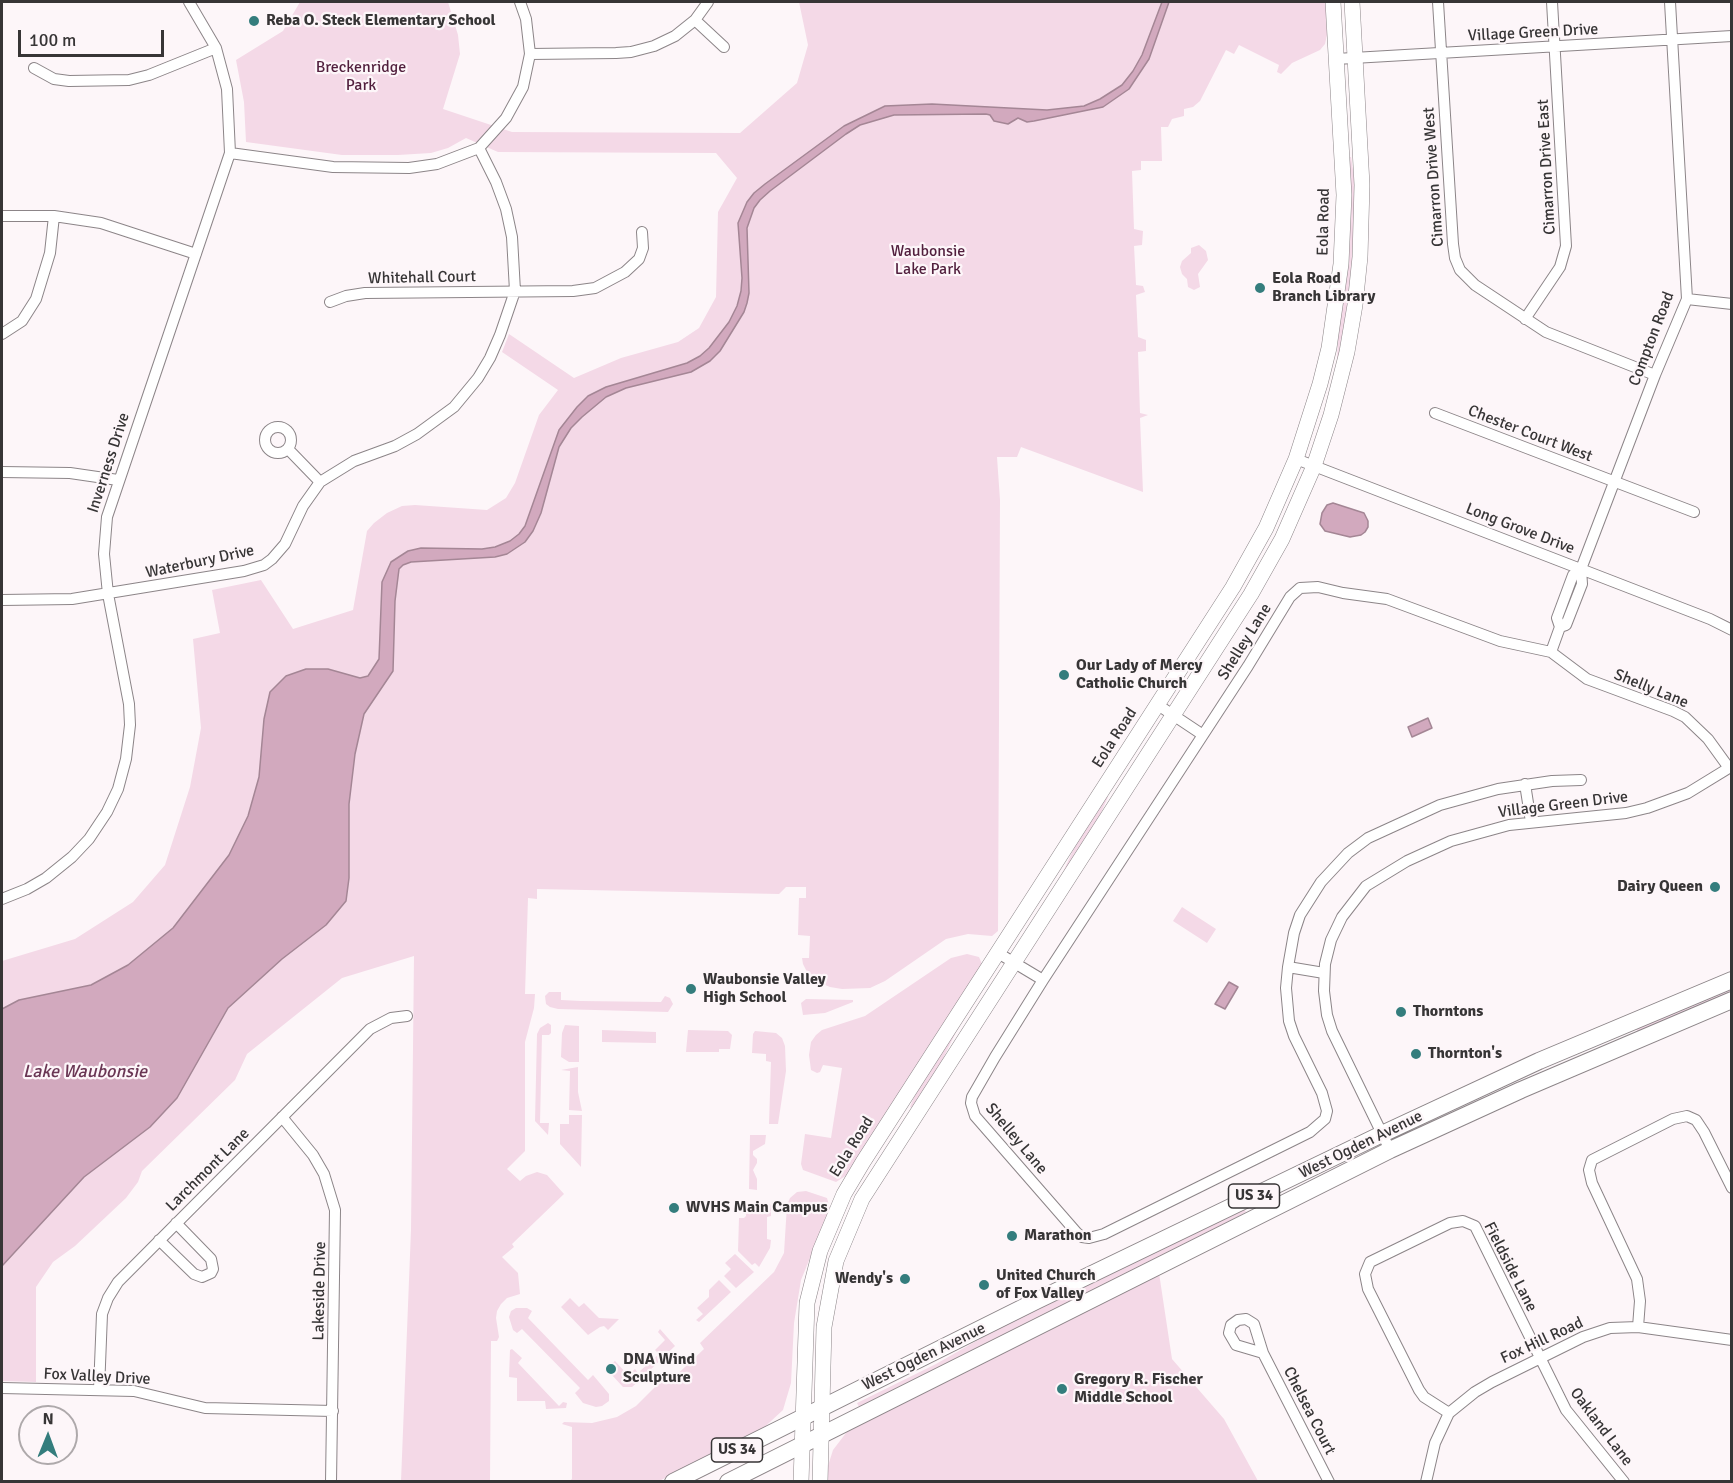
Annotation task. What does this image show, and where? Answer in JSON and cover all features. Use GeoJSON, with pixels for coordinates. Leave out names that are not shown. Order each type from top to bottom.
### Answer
{"type":"FeatureCollection","features":[{"type":"Feature","properties":{"kind":"main road","name":"Eola Road"},"geometry":{"type":"LineString","coordinates":[[801,1482],[807,1303],[814,1269],[827,1231],[857,1172],[1246,566],[1277,505],[1296,459],[1329,348],[1341,264],[1344,195],[1333,2]]}},
{"type":"Feature","properties":{"kind":"main road"},"geometry":{"type":"LineString","coordinates":[[820,1482],[820,1408],[824,1327],[836,1261],[849,1228],[871,1183],[1267,567],[1314,466],[1331,415],[1344,363],[1359,269],[1362,185],[1352,2]]}},
{"type":"Feature","properties":{"kind":"main road","name":"West Ogden Avenue"},"geometry":{"type":"LineString","coordinates":[[673,1482],[1382,1134],[1620,1026],[1731,980]]}},
{"type":"Feature","properties":{"kind":"main road","name":"West Ogden Avenue"},"geometry":{"type":"LineString","coordinates":[[728,1482],[1390,1150],[1621,1046],[1731,1000]]}},
{"type":"Feature","properties":{"kind":"main road"},"geometry":{"type":"LineString","coordinates":[[1620,1026],[1621,1046]]}},
{"type":"Feature","properties":{"kind":"street","name":"Inverness Drive"},"geometry":{"type":"LineString","coordinates":[[2,899],[46,878],[72,857],[97,827],[118,789],[126,759],[130,725],[127,693],[108,594],[104,538],[108,509],[230,153],[229,102],[216,48],[189,2]]}},
{"type":"Feature","properties":{"kind":"street"},"geometry":{"type":"LineString","coordinates":[[230,153],[333,168],[409,168],[437,164],[478,148],[500,126],[524,87],[530,54],[529,38],[520,2]]}},
{"type":"Feature","properties":{"kind":"street"},"geometry":{"type":"LineString","coordinates":[[530,54],[631,52],[664,42],[695,20],[708,2]]}},
{"type":"Feature","properties":{"kind":"street","name":"Cimarron Drive West"},"geometry":{"type":"LineString","coordinates":[[1438,2],[1455,258],[1460,270],[1475,285],[1525,319],[1561,339],[1655,375]]}},
{"type":"Feature","properties":{"kind":"street","name":"Cimarron Drive East"},"geometry":{"type":"LineString","coordinates":[[1525,319],[1560,267],[1566,246],[1552,2]]}},
{"type":"Feature","properties":{"kind":"street","name":"Compton Road"},"geometry":{"type":"LineString","coordinates":[[1551,652],[1560,627],[1566,625],[1582,585],[1581,568],[1655,375],[1687,299],[1670,2]]}},
{"type":"Feature","properties":{"kind":"street"},"geometry":{"type":"LineString","coordinates":[[695,20],[724,47]]}},
{"type":"Feature","properties":{"kind":"street","name":"Village Green Drive"},"geometry":{"type":"LineString","coordinates":[[1336,59],[1731,36]]}},
{"type":"Feature","properties":{"kind":"street"},"geometry":{"type":"LineString","coordinates":[[34,68],[54,79],[69,81],[129,80],[149,75],[216,48]]}},
{"type":"Feature","properties":{"kind":"street","name":"Waterbury Drive"},"geometry":{"type":"LineString","coordinates":[[2,600],[72,599],[244,571],[264,565],[285,543],[303,506],[320,482],[354,461],[395,446],[417,434],[454,407],[478,378],[490,358],[515,291],[512,237],[506,209],[496,182],[478,148]]}},
{"type":"Feature","properties":{"kind":"street"},"geometry":{"type":"LineString","coordinates":[[2,216],[54,216],[115,226],[196,254]]}},
{"type":"Feature","properties":{"kind":"street"},"geometry":{"type":"LineString","coordinates":[[2,334],[22,321],[36,299],[50,253],[54,216]]}},
{"type":"Feature","properties":{"kind":"street","name":"Whitehall Court"},"geometry":{"type":"LineString","coordinates":[[330,302],[346,296],[365,293],[582,291],[605,284],[625,272],[639,259],[643,248],[642,232]]}},
{"type":"Feature","properties":{"kind":"street"},"geometry":{"type":"LineString","coordinates":[[1687,299],[1731,304]]}},
{"type":"Feature","properties":{"kind":"street","name":"Chester Court West"},"geometry":{"type":"LineString","coordinates":[[1435,413],[1694,512]]}},
{"type":"Feature","properties":{"kind":"street"},"geometry":{"type":"LineString","coordinates":[[288,449],[320,482]]}},
{"type":"Feature","properties":{"kind":"street","name":"Long Grove Drive"},"geometry":{"type":"LineString","coordinates":[[1296,459],[1581,568],[1710,619],[1731,630]]}},
{"type":"Feature","properties":{"kind":"street"},"geometry":{"type":"LineString","coordinates":[[2,472],[70,472],[118,480]]}},
{"type":"Feature","properties":{"kind":"street","name":"Shelley Lane"},"geometry":{"type":"LineString","coordinates":[[1551,652],[1500,641],[1387,599],[1318,587],[1305,587],[1294,592],[1271,631],[1043,980],[975,1090],[971,1104],[975,1116],[1077,1233],[1089,1238],[1104,1234],[1310,1132],[1325,1119],[1327,1111],[1322,1093],[1288,1021],[1286,998],[1288,966],[1294,933],[1300,915],[1322,880],[1348,853],[1368,838],[1440,805],[1525,784],[1581,780]]}},
{"type":"Feature","properties":{"kind":"street","name":"Shelly Lane"},"geometry":{"type":"LineString","coordinates":[[1551,652],[1587,679],[1685,717],[1708,739],[1730,767]]}},
{"type":"Feature","properties":{"kind":"street"},"geometry":{"type":"LineString","coordinates":[[1158,705],[1203,735]]}},
{"type":"Feature","properties":{"kind":"street","name":"Village Green Drive"},"geometry":{"type":"LineString","coordinates":[[1390,1150],[1332,1031],[1325,1004],[1324,973],[1336,928],[1366,886],[1407,861],[1442,845],[1483,831],[1532,822],[1619,814],[1647,808],[1688,793],[1730,767]]}},
{"type":"Feature","properties":{"kind":"street"},"geometry":{"type":"LineString","coordinates":[[1525,784],[1532,822]]}},
{"type":"Feature","properties":{"kind":"street"},"geometry":{"type":"LineString","coordinates":[[998,953],[1043,980]]}},
{"type":"Feature","properties":{"kind":"street"},"geometry":{"type":"LineString","coordinates":[[1288,966],[1324,973]]}},
{"type":"Feature","properties":{"kind":"street","name":"Larchmont Lane"},"geometry":{"type":"LineString","coordinates":[[99,1390],[100,1325],[105,1305],[118,1282],[370,1029],[391,1018],[407,1016]]}},
{"type":"Feature","properties":{"kind":"street"},"geometry":{"type":"LineString","coordinates":[[1638,1327],[1640,1288],[1592,1183],[1589,1170],[1592,1160],[1673,1119],[1687,1116],[1696,1120],[1704,1132],[1731,1188]]}},
{"type":"Feature","properties":{"kind":"street","name":"Lakeside Drive"},"geometry":{"type":"LineString","coordinates":[[282,1117],[321,1168],[329,1185],[335,1210],[332,1482]]}},
{"type":"Feature","properties":{"kind":"street","name":"Fieldside Lane"},"geometry":{"type":"LineString","coordinates":[[1449,1413],[1424,1397],[1410,1374],[1365,1281],[1370,1262],[1456,1221],[1463,1221],[1474,1226],[1540,1359]]}},
{"type":"Feature","properties":{"kind":"street"},"geometry":{"type":"LineString","coordinates":[[159,1240],[194,1274],[202,1277],[211,1274],[214,1266],[211,1259],[176,1223]]}},
{"type":"Feature","properties":{"kind":"street","name":"Fox Hill Road"},"geometry":{"type":"LineString","coordinates":[[1425,1482],[1435,1443],[1449,1413],[1475,1392],[1597,1332],[1610,1328],[1638,1327],[1731,1340]]}},
{"type":"Feature","properties":{"kind":"street","name":"Chelsea Court"},"geometry":{"type":"LineString","coordinates":[[1263,1353],[1329,1482]]}},
{"type":"Feature","properties":{"kind":"street","name":"Oakland Lane"},"geometry":{"type":"LineString","coordinates":[[1540,1359],[1566,1410],[1624,1482]]}},
{"type":"Feature","properties":{"kind":"street","name":"Fox Valley Drive"},"geometry":{"type":"LineString","coordinates":[[2,1388],[143,1391],[205,1408],[333,1411]]}},
{"type":"Feature","properties":{"kind":"green space"},"geometry":{"type":"Polygon","coordinates":[[[300,2],[448,2],[458,35],[460,54],[443,109],[512,132],[740,133],[797,83],[808,45],[799,2],[1326,2],[1327,35],[1325,44],[1320,50],[1292,63],[1281,74],[1277,72],[1279,65],[1239,45],[1234,54],[1226,50],[1200,101],[1193,107],[1184,109],[1184,116],[1172,119],[1168,127],[1161,127],[1162,161],[1141,161],[1141,170],[1132,171],[1134,229],[1143,231],[1142,245],[1134,246],[1136,285],[1143,286],[1145,292],[1136,295],[1138,337],[1146,340],[1146,351],[1138,352],[1140,413],[1148,415],[1140,418],[1143,492],[1021,447],[1017,457],[997,457],[1000,500],[998,931],[992,936],[968,934],[946,939],[885,981],[870,988],[842,989],[818,982],[807,972],[803,964],[802,958],[809,958],[810,936],[798,935],[799,898],[806,898],[806,887],[786,887],[779,894],[537,889],[537,899],[528,898],[525,994],[535,994],[534,1008],[525,1042],[525,1151],[507,1169],[520,1181],[537,1172],[547,1175],[564,1194],[512,1244],[514,1247],[502,1257],[518,1273],[520,1294],[507,1298],[501,1304],[496,1318],[499,1337],[497,1341],[491,1341],[490,1481],[401,1481],[411,1230],[414,956],[342,978],[247,1054],[235,1080],[142,1171],[138,1182],[126,1198],[75,1246],[53,1262],[36,1287],[36,1382],[2,1381],[2,961],[75,939],[133,902],[165,865],[190,787],[201,728],[193,639],[220,633],[212,590],[261,580],[293,629],[353,610],[367,531],[374,523],[387,513],[402,506],[487,510],[506,498],[515,483],[539,415],[558,390],[502,352],[509,334],[574,378],[621,358],[678,342],[699,328],[716,297],[718,212],[737,178],[716,153],[498,152],[466,138],[448,148],[431,153],[342,155],[246,142],[244,102],[236,60],[283,31],[300,2]]]}},
{"type":"Feature","properties":{"kind":"green space"},"geometry":{"type":"Polygon","coordinates":[[[1348,157],[1351,157],[1355,182],[1352,275],[1339,360],[1337,360],[1338,338],[1348,157]]]}},
{"type":"Feature","properties":{"kind":"green space"},"geometry":{"type":"Polygon","coordinates":[[[1199,245],[1206,251],[1208,260],[1198,274],[1200,287],[1194,290],[1188,287],[1187,279],[1180,267],[1182,261],[1191,253],[1191,248],[1199,245]]]}},
{"type":"Feature","properties":{"kind":"green space"},"geometry":{"type":"Polygon","coordinates":[[[1106,796],[1108,797],[1100,815],[1066,872],[1064,870],[1078,839],[1106,796]]]}},
{"type":"Feature","properties":{"kind":"green space"},"geometry":{"type":"Polygon","coordinates":[[[1182,907],[1216,929],[1207,943],[1173,921],[1182,907]]]}},
{"type":"Feature","properties":{"kind":"green space"},"geometry":{"type":"Polygon","coordinates":[[[967,954],[979,957],[982,964],[847,1175],[836,1182],[803,1170],[801,1164],[805,1134],[831,1138],[842,1068],[823,1065],[820,1072],[811,1070],[809,1055],[811,1042],[816,1035],[822,1030],[865,1016],[951,958],[967,954]]]}},
{"type":"Feature","properties":{"kind":"green space"},"geometry":{"type":"Polygon","coordinates":[[[1731,987],[1731,993],[1638,1032],[1635,1027],[1731,987]]]}},
{"type":"Feature","properties":{"kind":"green space"},"geometry":{"type":"Polygon","coordinates":[[[549,992],[561,992],[561,1000],[581,1001],[661,1002],[665,996],[670,998],[673,1004],[668,1012],[558,1009],[546,1004],[545,996],[549,992]]]}},
{"type":"Feature","properties":{"kind":"green space"},"geometry":{"type":"Polygon","coordinates":[[[806,999],[853,1000],[853,1002],[825,1013],[803,1015],[801,1003],[806,999]]]}},
{"type":"Feature","properties":{"kind":"green space"},"geometry":{"type":"Polygon","coordinates":[[[548,1023],[551,1025],[551,1033],[542,1035],[540,1123],[549,1123],[548,1135],[535,1121],[537,1034],[540,1028],[548,1023]]]}},
{"type":"Feature","properties":{"kind":"green space"},"geometry":{"type":"Polygon","coordinates":[[[565,1025],[579,1026],[579,1062],[569,1062],[561,1057],[562,1033],[565,1025]]]}},
{"type":"Feature","properties":{"kind":"green space"},"geometry":{"type":"Polygon","coordinates":[[[958,1028],[935,1075],[913,1108],[910,1107],[916,1092],[958,1028]]]}},
{"type":"Feature","properties":{"kind":"green space"},"geometry":{"type":"Polygon","coordinates":[[[602,1030],[656,1032],[656,1043],[602,1042],[602,1030]]]}},
{"type":"Feature","properties":{"kind":"green space"},"geometry":{"type":"Polygon","coordinates":[[[688,1030],[728,1031],[732,1035],[730,1049],[719,1049],[719,1052],[686,1052],[688,1030]]]}},
{"type":"Feature","properties":{"kind":"green space"},"geometry":{"type":"Polygon","coordinates":[[[755,1031],[776,1033],[782,1038],[785,1046],[786,1071],[778,1124],[769,1124],[771,1062],[766,1061],[766,1054],[752,1053],[755,1031]]]}},
{"type":"Feature","properties":{"kind":"green space"},"geometry":{"type":"Polygon","coordinates":[[[578,1067],[578,1092],[582,1111],[569,1110],[570,1071],[561,1070],[578,1067]]]}},
{"type":"Feature","properties":{"kind":"green space"},"geometry":{"type":"Polygon","coordinates":[[[569,1115],[582,1115],[581,1167],[560,1144],[560,1124],[569,1124],[569,1115]]]}},
{"type":"Feature","properties":{"kind":"green space"},"geometry":{"type":"Polygon","coordinates":[[[750,1135],[766,1135],[765,1144],[753,1151],[757,1159],[753,1170],[757,1179],[757,1190],[749,1189],[750,1135]]]}},
{"type":"Feature","properties":{"kind":"green space"},"geometry":{"type":"Polygon","coordinates":[[[806,1191],[827,1198],[830,1209],[801,1280],[794,1323],[791,1383],[783,1410],[757,1434],[659,1481],[568,1482],[572,1479],[572,1427],[562,1424],[564,1422],[592,1423],[617,1417],[636,1406],[662,1380],[667,1384],[704,1349],[700,1343],[774,1272],[784,1253],[787,1205],[790,1198],[797,1192],[806,1191]]]}},
{"type":"Feature","properties":{"kind":"green space"},"geometry":{"type":"Polygon","coordinates":[[[746,1204],[770,1204],[771,1206],[771,1216],[767,1217],[767,1239],[771,1240],[770,1248],[759,1267],[755,1263],[752,1265],[738,1251],[739,1218],[746,1216],[746,1204]]]}},
{"type":"Feature","properties":{"kind":"green space"},"geometry":{"type":"Polygon","coordinates":[[[1244,1209],[1246,1212],[1212,1231],[860,1409],[857,1403],[936,1364],[1006,1324],[1244,1209]]]}},
{"type":"Feature","properties":{"kind":"green space"},"geometry":{"type":"Polygon","coordinates":[[[735,1254],[754,1272],[736,1288],[724,1276],[731,1269],[725,1263],[735,1254]]]}},
{"type":"Feature","properties":{"kind":"green space","name":"Gregory R. Fischer Middle School"},"geometry":{"type":"Polygon","coordinates":[[[1159,1273],[1172,1359],[1224,1419],[1258,1481],[826,1482],[827,1469],[833,1450],[846,1433],[859,1422],[1159,1273]]]}},
{"type":"Feature","properties":{"kind":"green space"},"geometry":{"type":"Polygon","coordinates":[[[719,1280],[731,1292],[699,1322],[696,1320],[703,1314],[697,1308],[709,1297],[709,1290],[719,1280]]]}},
{"type":"Feature","properties":{"kind":"green space"},"geometry":{"type":"Polygon","coordinates":[[[570,1298],[579,1307],[584,1303],[599,1318],[619,1319],[608,1330],[604,1326],[600,1327],[588,1335],[561,1307],[570,1298]]]}},
{"type":"Feature","properties":{"kind":"green space"},"geometry":{"type":"Polygon","coordinates":[[[516,1308],[527,1308],[532,1311],[528,1318],[588,1380],[593,1375],[609,1394],[609,1401],[596,1407],[583,1403],[575,1393],[580,1388],[522,1329],[517,1333],[513,1330],[509,1317],[511,1311],[516,1308]]]}},
{"type":"Feature","properties":{"kind":"green space"},"geometry":{"type":"Polygon","coordinates":[[[660,1329],[675,1346],[644,1376],[640,1371],[659,1354],[655,1350],[665,1340],[658,1332],[660,1329]]]}},
{"type":"Feature","properties":{"kind":"green space"},"geometry":{"type":"Polygon","coordinates":[[[512,1349],[522,1358],[518,1363],[559,1406],[563,1402],[567,1403],[566,1408],[546,1409],[545,1401],[517,1401],[517,1378],[509,1377],[510,1350],[512,1349]]]}},
{"type":"Feature","properties":{"kind":"green space"},"geometry":{"type":"Polygon","coordinates":[[[615,1361],[628,1375],[635,1369],[642,1378],[632,1387],[623,1387],[611,1374],[614,1369],[611,1364],[615,1361]]]}},
{"type":"Feature","properties":{"kind":"water","name":"Lake Waubonsie"},"geometry":{"type":"Polygon","coordinates":[[[1162,2],[1169,2],[1149,59],[1129,89],[1103,107],[1027,122],[1018,118],[1008,124],[994,121],[990,115],[986,114],[894,115],[860,125],[846,134],[770,191],[754,208],[747,228],[749,293],[747,303],[720,351],[710,361],[691,372],[626,388],[606,397],[582,417],[571,428],[559,447],[541,513],[525,542],[507,554],[495,557],[411,562],[399,569],[395,601],[393,671],[364,714],[355,754],[349,804],[349,878],[346,901],[326,925],[282,959],[228,1008],[177,1098],[150,1127],[84,1177],[2,1266],[2,1009],[19,1000],[91,985],[128,965],[173,928],[229,855],[248,816],[259,777],[264,719],[270,692],[286,676],[306,669],[328,669],[360,678],[368,676],[379,659],[382,582],[391,562],[408,551],[421,548],[482,549],[510,541],[525,526],[559,430],[588,396],[606,387],[687,363],[709,348],[729,322],[741,291],[738,223],[747,202],[765,184],[844,126],[885,106],[932,104],[1047,110],[1084,106],[1100,99],[1122,85],[1133,71],[1142,55],[1162,2]]]}},
{"type":"Feature","properties":{"kind":"water"},"geometry":{"type":"Polygon","coordinates":[[[1333,503],[1364,513],[1368,521],[1365,532],[1350,537],[1325,531],[1320,524],[1322,513],[1327,505],[1333,503]]]}},
{"type":"Feature","properties":{"kind":"water"},"geometry":{"type":"Polygon","coordinates":[[[1428,718],[1432,728],[1412,737],[1408,727],[1428,718]]]}},
{"type":"Feature","properties":{"kind":"water"},"geometry":{"type":"Polygon","coordinates":[[[1229,982],[1238,987],[1225,1009],[1215,1004],[1229,982]]]}},
{"type":"Feature","properties":{"kind":"place","name":"Reba O. Steck Elementary School"},"geometry":{"type":"Point","coordinates":[254,21]}},
{"type":"Feature","properties":{"kind":"place","name":"Eola Road Branch Library"},"geometry":{"type":"Point","coordinates":[1260,288]}},
{"type":"Feature","properties":{"kind":"place","name":"Our Lady of Mercy Catholic Church"},"geometry":{"type":"Point","coordinates":[1064,675]}},
{"type":"Feature","properties":{"kind":"place","name":"Dairy Queen"},"geometry":{"type":"Point","coordinates":[1715,887]}},
{"type":"Feature","properties":{"kind":"place","name":"Waubonsie Valley High School"},"geometry":{"type":"Point","coordinates":[691,989]}},
{"type":"Feature","properties":{"kind":"place","name":"Thorntons"},"geometry":{"type":"Point","coordinates":[1401,1012]}},
{"type":"Feature","properties":{"kind":"place","name":"Thornton's"},"geometry":{"type":"Point","coordinates":[1416,1054]}},
{"type":"Feature","properties":{"kind":"place","name":"WVHS Main Campus"},"geometry":{"type":"Point","coordinates":[674,1208]}},
{"type":"Feature","properties":{"kind":"place","name":"Marathon"},"geometry":{"type":"Point","coordinates":[1012,1236]}},
{"type":"Feature","properties":{"kind":"place","name":"Wendy's"},"geometry":{"type":"Point","coordinates":[905,1279]}},
{"type":"Feature","properties":{"kind":"place","name":"United Church of Fox Valley"},"geometry":{"type":"Point","coordinates":[984,1285]}},
{"type":"Feature","properties":{"kind":"place","name":"DNA Wind Sculpture"},"geometry":{"type":"Point","coordinates":[611,1369]}},
{"type":"Feature","properties":{"kind":"place","name":"Gregory R. Fischer Middle School"},"geometry":{"type":"Point","coordinates":[1062,1389]}},
{"type":"Feature","properties":{"kind":"park label","name":"Breckenridge Park"},"geometry":{"type":"Point","coordinates":[361,77]}},
{"type":"Feature","properties":{"kind":"park label","name":"Waubonsie Lake Park"},"geometry":{"type":"Point","coordinates":[928,261]}}]}
